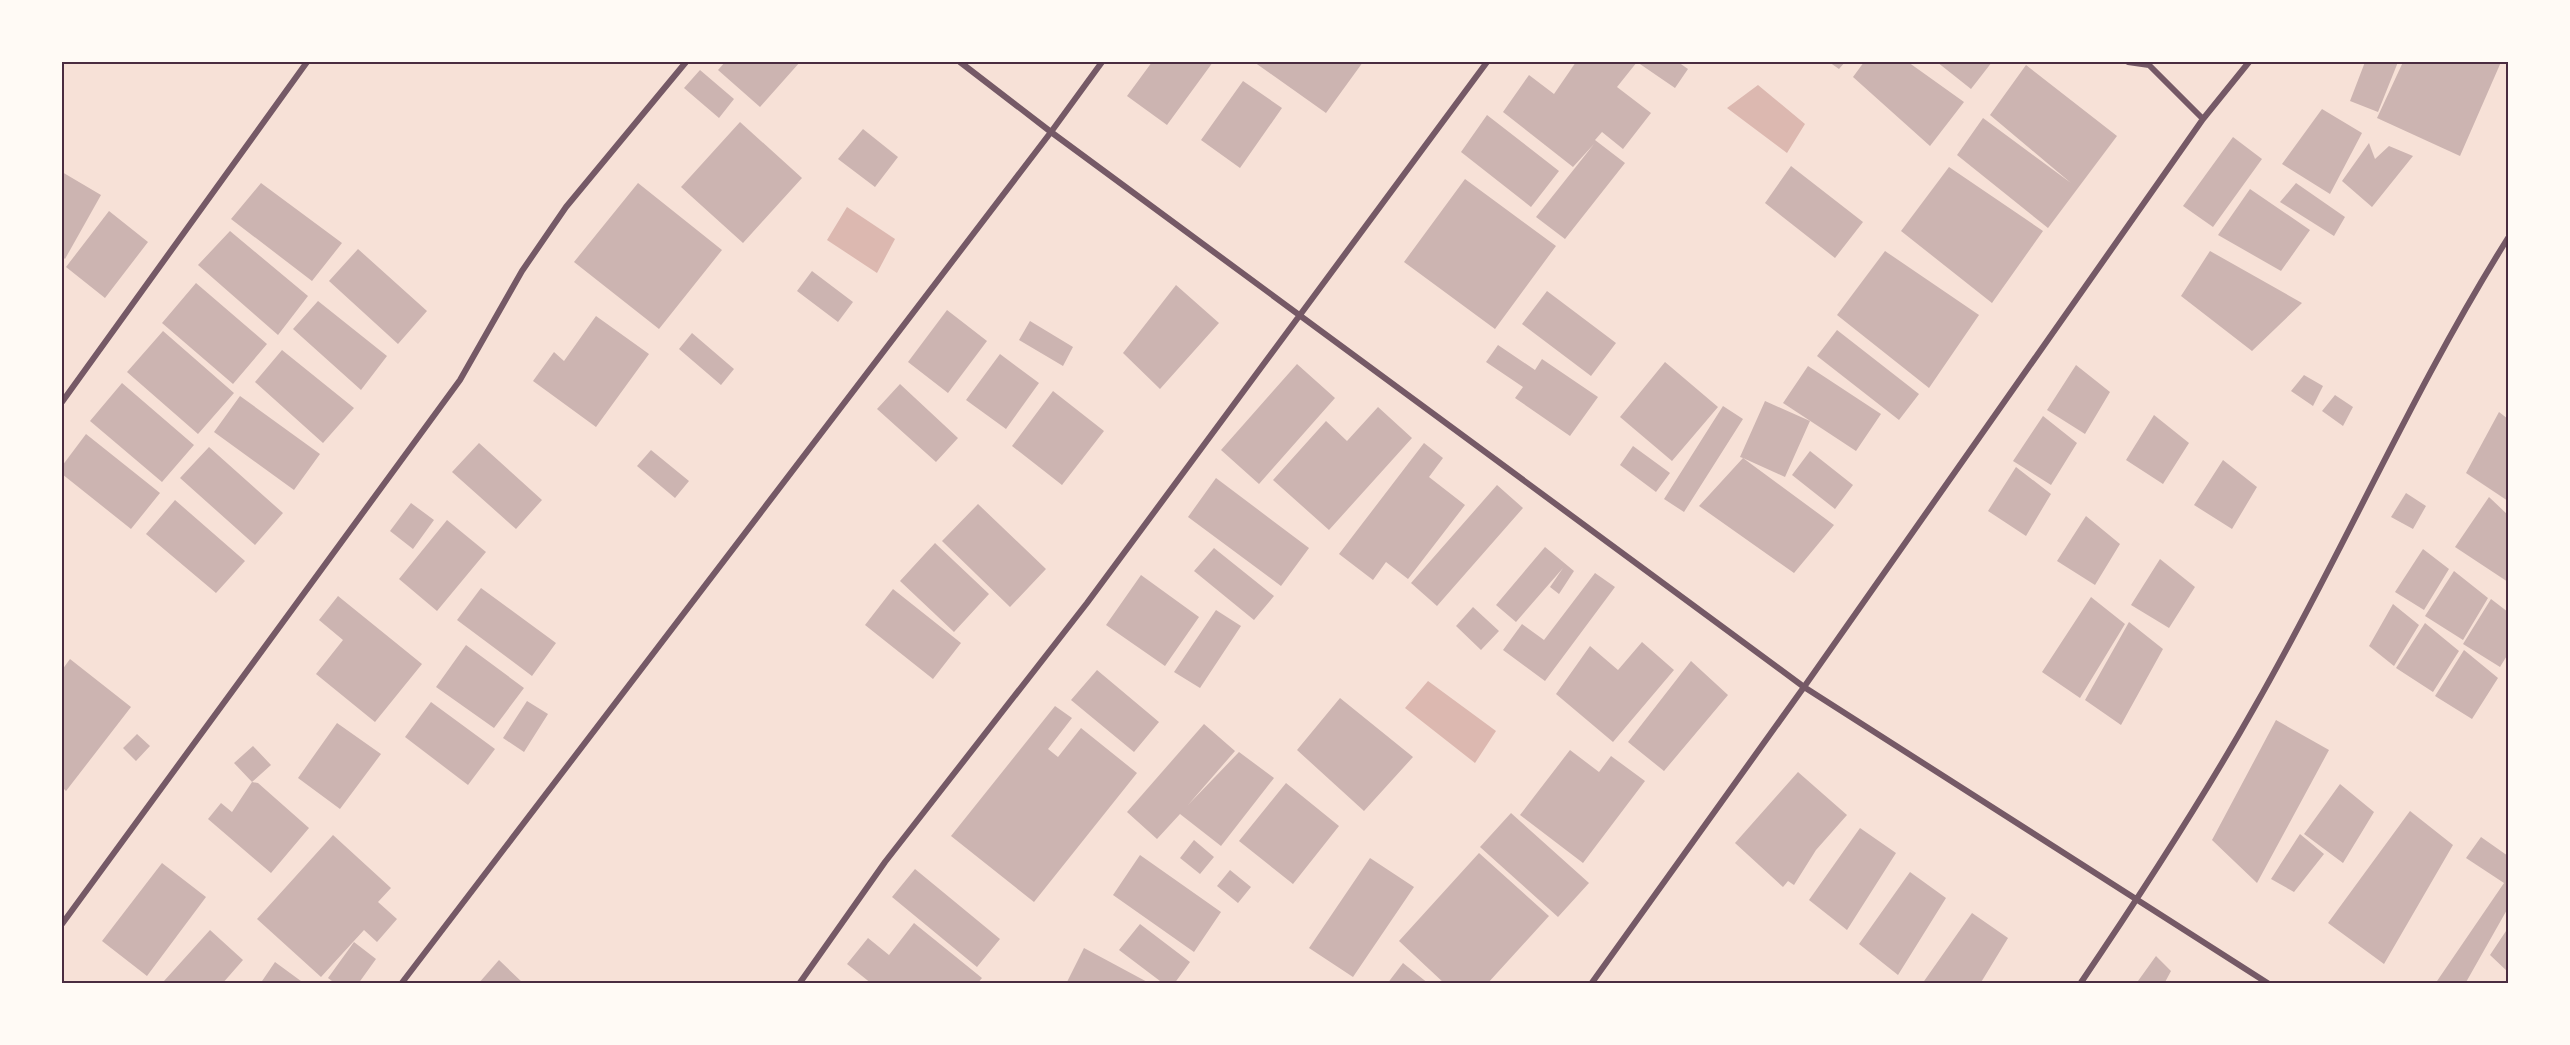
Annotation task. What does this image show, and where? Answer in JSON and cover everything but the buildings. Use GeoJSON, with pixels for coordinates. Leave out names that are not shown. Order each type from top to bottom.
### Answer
{"type":"FeatureCollection","features":[{"type":"Feature","properties":{"kind":"street"},"geometry":{"type":"LineString","coordinates":[[62,402],[307,62]]}},
{"type":"Feature","properties":{"kind":"street"},"geometry":{"type":"LineString","coordinates":[[62,924],[460,380],[522,271],[566,207],[686,62]]}},
{"type":"Feature","properties":{"kind":"street"},"geometry":{"type":"LineString","coordinates":[[960,62],[1051,132],[1804,687],[2269,984]]}},
{"type":"Feature","properties":{"kind":"street"},"geometry":{"type":"LineString","coordinates":[[401,984],[1102,62]]}},
{"type":"Feature","properties":{"kind":"street"},"geometry":{"type":"LineString","coordinates":[[799,984],[885,862],[1087,603],[1487,62]]}},
{"type":"Feature","properties":{"kind":"street"},"geometry":{"type":"LineString","coordinates":[[2128,62],[2149,65],[2204,119]]}},
{"type":"Feature","properties":{"kind":"street"},"geometry":{"type":"LineString","coordinates":[[1591,984],[1804,687],[2204,119],[2249,62]]}},
{"type":"Feature","properties":{"kind":"street"},"geometry":{"type":"LineString","coordinates":[[2080,984],[2138,900],[2254,708],[2421,388],[2469,301],[2508,238]]}},
{"type":"Feature","properties":{"kind":"shaded area"},"geometry":{"type":"Polygon","coordinates":[[[1758,85],[1805,124],[1787,153],[1727,108],[1758,85]]]}},
{"type":"Feature","properties":{"kind":"shaded area"},"geometry":{"type":"Polygon","coordinates":[[[847,207],[895,239],[877,273],[827,240],[847,207]]]}},
{"type":"Feature","properties":{"kind":"shaded area"},"geometry":{"type":"Polygon","coordinates":[[[1428,681],[1496,731],[1475,763],[1405,708],[1428,681]]]}}]}
